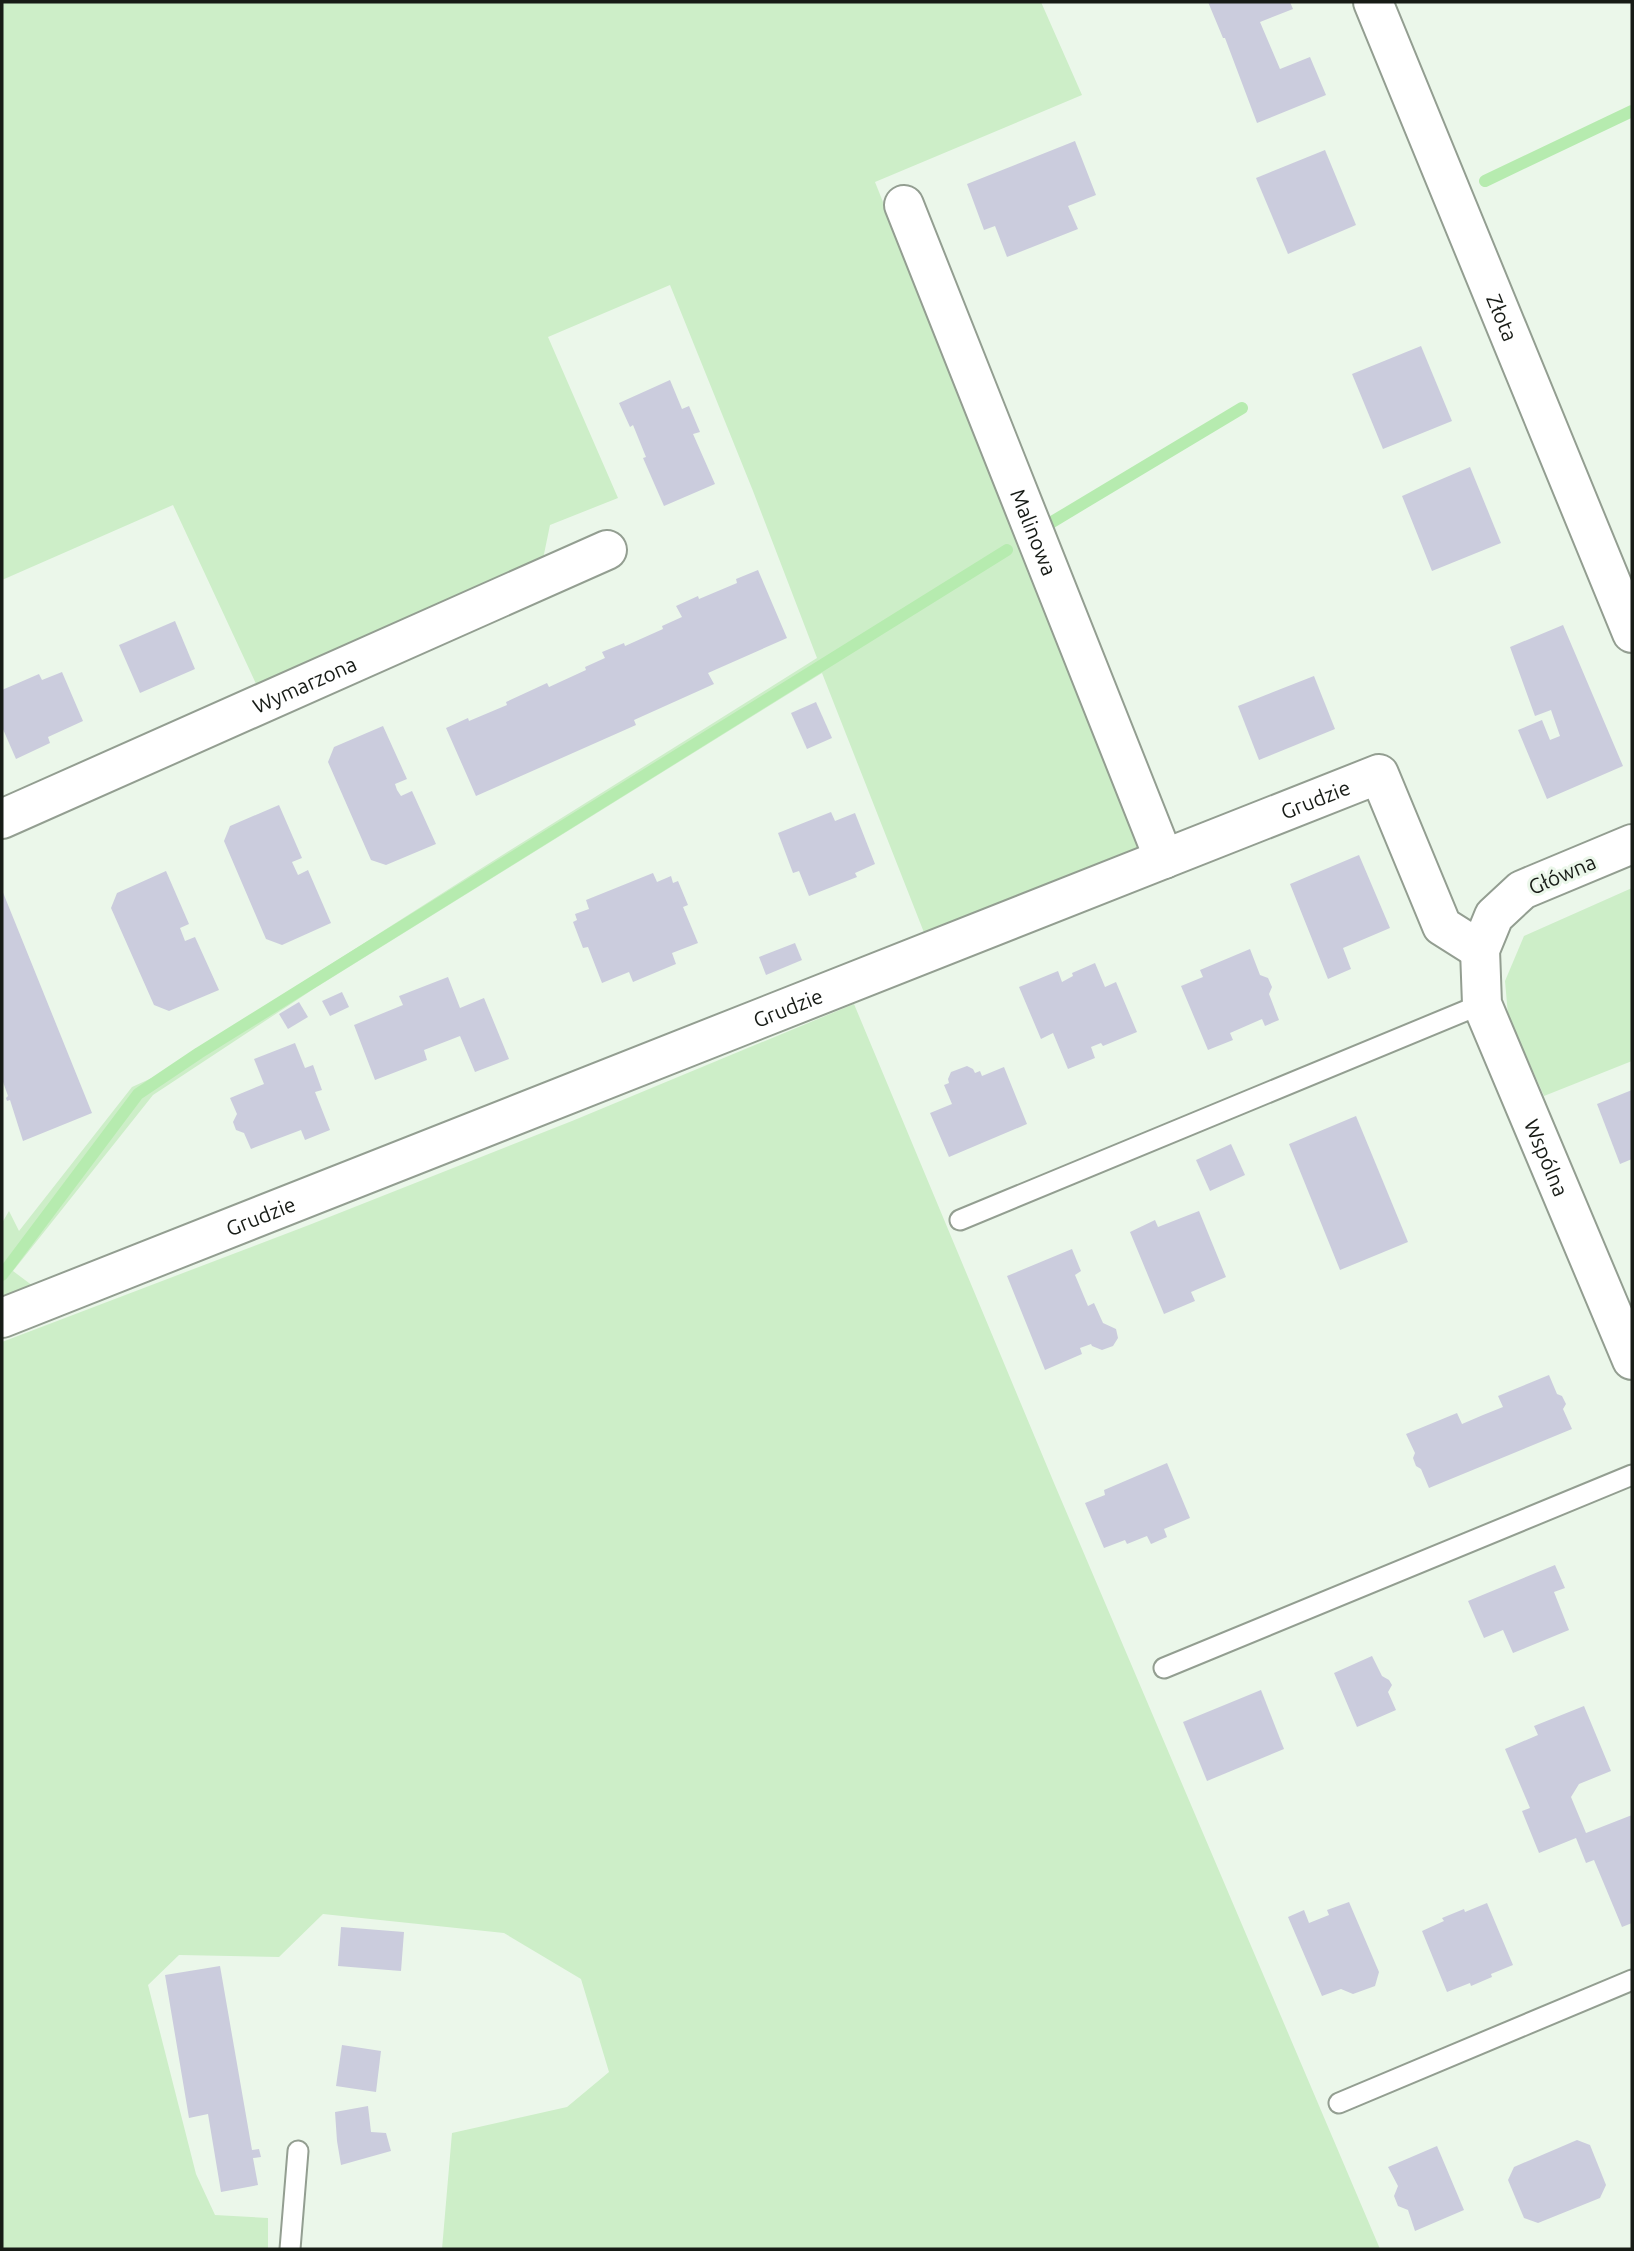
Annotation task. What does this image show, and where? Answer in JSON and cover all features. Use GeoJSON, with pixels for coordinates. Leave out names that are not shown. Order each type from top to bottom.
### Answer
{"type":"FeatureCollection","features":[{"type":"Feature","properties":{"kind":"street","name":"Złota"},"geometry":{"type":"LineString","coordinates":[[1373,2],[1632,634]]}},
{"type":"Feature","properties":{"kind":"street","name":"Malinowa"},"geometry":{"type":"LineString","coordinates":[[904,205],[1164,859]]}},
{"type":"Feature","properties":{"kind":"street","name":"Wymarzona"},"geometry":{"type":"LineString","coordinates":[[2,819],[607,550]]}},
{"type":"Feature","properties":{"kind":"street","name":"Grudzie"},"geometry":{"type":"LineString","coordinates":[[2,1318],[1379,774],[1442,926],[1480,950]]}},
{"type":"Feature","properties":{"kind":"street","name":"Główna"},"geometry":{"type":"LineString","coordinates":[[1480,950],[1494,916],[1522,890],[1632,844]]}},
{"type":"Feature","properties":{"kind":"street","name":"Wspólna"},"geometry":{"type":"LineString","coordinates":[[1480,950],[1482,1004],[1632,1360]]}},
{"type":"Feature","properties":{"kind":"lane"},"geometry":{"type":"LineString","coordinates":[[960,1220],[1482,1004]]}},
{"type":"Feature","properties":{"kind":"lane"},"geometry":{"type":"LineString","coordinates":[[1164,1668],[1632,1475]]}},
{"type":"Feature","properties":{"kind":"lane"},"geometry":{"type":"LineString","coordinates":[[1339,2104],[1632,1980]]}},
{"type":"Feature","properties":{"kind":"lane"},"geometry":{"type":"LineString","coordinates":[[290,2249],[298,2151]]}},
{"type":"Feature","properties":{"kind":"green space"},"geometry":{"type":"Polygon","coordinates":[[[2,2],[1041,2],[1082,95],[875,182],[1142,851],[925,935],[822,673],[312,990],[153,1095],[13,1271],[37,1289],[2,1306],[2,1223],[9,1211],[19,1231],[132,1087],[154,1077],[817,658],[670,285],[548,337],[618,498],[550,525],[543,559],[257,686],[173,505],[2,580],[2,2]]]}},
{"type":"Feature","properties":{"kind":"green space"},"geometry":{"type":"Polygon","coordinates":[[[1632,888],[1632,1061],[1544,1096],[1508,1015],[1505,981],[1524,936],[1632,888]]]}},
{"type":"Feature","properties":{"kind":"green space"},"geometry":{"type":"Polygon","coordinates":[[[854,1004],[1054,1483],[1380,2249],[442,2249],[452,2133],[567,2107],[609,2072],[581,1979],[504,1933],[323,1914],[279,1957],[179,1955],[148,1985],[196,2174],[215,2215],[268,2218],[268,2249],[2,2249],[2,1342],[572,1121],[854,1004]]]}},
{"type":"Feature","properties":{"kind":"building"},"geometry":{"type":"Polygon","coordinates":[[[1208,2],[1290,2],[1293,9],[1260,22],[1280,69],[1310,57],[1326,95],[1257,123],[1225,38],[1208,2]]]}},
{"type":"Feature","properties":{"kind":"building"},"geometry":{"type":"Polygon","coordinates":[[[1075,141],[1096,195],[1068,206],[1078,229],[1007,257],[995,226],[984,230],[967,184],[1075,141]]]}},
{"type":"Feature","properties":{"kind":"building"},"geometry":{"type":"Polygon","coordinates":[[[1325,150],[1356,225],[1288,254],[1256,178],[1325,150]]]}},
{"type":"Feature","properties":{"kind":"building"},"geometry":{"type":"Polygon","coordinates":[[[1421,346],[1452,421],[1383,449],[1352,374],[1421,346]]]}},
{"type":"Feature","properties":{"kind":"building"},"geometry":{"type":"Polygon","coordinates":[[[670,380],[682,409],[689,406],[700,432],[693,434],[715,484],[664,506],[643,458],[646,457],[633,425],[630,427],[619,403],[670,380]]]}},
{"type":"Feature","properties":{"kind":"building"},"geometry":{"type":"Polygon","coordinates":[[[1470,467],[1501,543],[1432,571],[1402,496],[1470,467]]]}},
{"type":"Feature","properties":{"kind":"building"},"geometry":{"type":"Polygon","coordinates":[[[758,570],[787,638],[708,673],[714,684],[634,720],[636,725],[476,796],[446,728],[507,705],[506,702],[547,683],[549,687],[586,670],[585,667],[605,658],[602,652],[624,643],[625,646],[682,617],[676,606],[737,583],[736,579],[758,570]]]}},
{"type":"Feature","properties":{"kind":"building"},"geometry":{"type":"Polygon","coordinates":[[[175,621],[195,669],[140,693],[119,645],[175,621]]]}},
{"type":"Feature","properties":{"kind":"building"},"geometry":{"type":"Polygon","coordinates":[[[1563,625],[1623,766],[1547,799],[1518,730],[1542,720],[1550,740],[1560,736],[1551,710],[1535,716],[1510,647],[1563,625]]]}},
{"type":"Feature","properties":{"kind":"building"},"geometry":{"type":"Polygon","coordinates":[[[62,672],[83,721],[48,737],[50,743],[16,759],[2,727],[2,690],[39,674],[42,680],[62,672]]]}},
{"type":"Feature","properties":{"kind":"building"},"geometry":{"type":"Polygon","coordinates":[[[1314,676],[1335,729],[1259,760],[1238,706],[1314,676]]]}},
{"type":"Feature","properties":{"kind":"building"},"geometry":{"type":"Polygon","coordinates":[[[816,702],[832,738],[807,749],[791,713],[816,702]]]}},
{"type":"Feature","properties":{"kind":"building"},"geometry":{"type":"Polygon","coordinates":[[[383,726],[407,779],[395,784],[397,790],[401,796],[412,791],[436,844],[386,865],[371,860],[328,762],[334,747],[383,726]]]}},
{"type":"Feature","properties":{"kind":"building"},"geometry":{"type":"Polygon","coordinates":[[[279,805],[302,858],[292,862],[298,875],[308,870],[331,923],[282,945],[266,939],[224,841],[230,826],[279,805]]]}},
{"type":"Feature","properties":{"kind":"building"},"geometry":{"type":"Polygon","coordinates":[[[831,812],[835,821],[855,813],[875,864],[855,873],[857,877],[809,896],[799,871],[793,873],[778,833],[831,812]]]}},
{"type":"Feature","properties":{"kind":"building"},"geometry":{"type":"Polygon","coordinates":[[[1359,855],[1390,928],[1343,948],[1351,969],[1328,979],[1290,884],[1359,855]]]}},
{"type":"Feature","properties":{"kind":"building"},"geometry":{"type":"Polygon","coordinates":[[[166,871],[189,924],[180,928],[185,941],[195,937],[219,990],[169,1011],[154,1005],[111,908],[117,893],[166,871]]]}},
{"type":"Feature","properties":{"kind":"building"},"geometry":{"type":"Polygon","coordinates":[[[653,873],[657,882],[671,876],[673,883],[678,881],[688,905],[683,907],[698,943],[672,953],[676,964],[633,982],[629,972],[602,983],[588,947],[583,948],[573,922],[577,920],[575,914],[589,909],[586,900],[653,873]]]}},
{"type":"Feature","properties":{"kind":"building"},"geometry":{"type":"Polygon","coordinates":[[[2,890],[92,1113],[23,1141],[10,1100],[7,1101],[2,1079],[2,890]]]}},
{"type":"Feature","properties":{"kind":"building"},"geometry":{"type":"Polygon","coordinates":[[[795,943],[802,960],[766,975],[759,957],[795,943]]]}},
{"type":"Feature","properties":{"kind":"building"},"geometry":{"type":"Polygon","coordinates":[[[1250,949],[1260,975],[1268,978],[1272,987],[1269,994],[1279,1020],[1265,1026],[1262,1019],[1230,1033],[1233,1040],[1208,1050],[1181,986],[1203,977],[1200,970],[1250,949]]]}},
{"type":"Feature","properties":{"kind":"building"},"geometry":{"type":"Polygon","coordinates":[[[1095,963],[1105,987],[1116,982],[1137,1032],[1103,1046],[1101,1043],[1091,1047],[1095,1058],[1068,1069],[1053,1033],[1041,1039],[1019,987],[1058,971],[1062,982],[1073,976],[1072,973],[1095,963]]]}},
{"type":"Feature","properties":{"kind":"building"},"geometry":{"type":"Polygon","coordinates":[[[448,977],[460,1008],[484,998],[509,1059],[475,1072],[460,1036],[424,1050],[427,1060],[375,1080],[354,1025],[403,1005],[399,996],[448,977]]]}},
{"type":"Feature","properties":{"kind":"building"},"geometry":{"type":"Polygon","coordinates":[[[342,992],[349,1007],[330,1016],[322,1001],[342,992]]]}},
{"type":"Feature","properties":{"kind":"building"},"geometry":{"type":"Polygon","coordinates":[[[299,1002],[308,1017],[288,1029],[279,1014],[299,1002]]]}},
{"type":"Feature","properties":{"kind":"building"},"geometry":{"type":"Polygon","coordinates":[[[295,1043],[305,1068],[313,1065],[322,1090],[315,1092],[330,1130],[305,1140],[301,1130],[251,1149],[244,1133],[236,1130],[233,1122],[237,1114],[230,1098],[264,1084],[254,1059],[295,1043]]]}},
{"type":"Feature","properties":{"kind":"building"},"geometry":{"type":"Polygon","coordinates":[[[967,1066],[975,1073],[980,1071],[982,1076],[1004,1067],[1027,1124],[949,1157],[930,1113],[952,1104],[944,1085],[949,1083],[951,1072],[967,1066]]]}},
{"type":"Feature","properties":{"kind":"building"},"geometry":{"type":"Polygon","coordinates":[[[1632,1090],[1632,1159],[1620,1164],[1597,1104],[1632,1090]]]}},
{"type":"Feature","properties":{"kind":"building"},"geometry":{"type":"Polygon","coordinates":[[[1356,1116],[1408,1242],[1340,1270],[1289,1144],[1356,1116]]]}},
{"type":"Feature","properties":{"kind":"building"},"geometry":{"type":"Polygon","coordinates":[[[1231,1144],[1245,1175],[1210,1191],[1196,1160],[1231,1144]]]}},
{"type":"Feature","properties":{"kind":"building"},"geometry":{"type":"Polygon","coordinates":[[[1199,1211],[1226,1277],[1191,1292],[1195,1301],[1164,1314],[1130,1232],[1155,1220],[1158,1227],[1199,1211]]]}},
{"type":"Feature","properties":{"kind":"building"},"geometry":{"type":"Polygon","coordinates":[[[1072,1249],[1081,1271],[1075,1275],[1088,1306],[1094,1303],[1103,1323],[1116,1329],[1118,1338],[1113,1346],[1102,1350],[1091,1344],[1080,1348],[1082,1354],[1045,1370],[1007,1276],[1072,1249]]]}},
{"type":"Feature","properties":{"kind":"building"},"geometry":{"type":"Polygon","coordinates":[[[1549,1375],[1557,1394],[1562,1396],[1566,1404],[1563,1409],[1572,1429],[1429,1488],[1421,1469],[1416,1466],[1413,1458],[1415,1453],[1406,1434],[1457,1413],[1462,1424],[1503,1407],[1498,1396],[1549,1375]]]}},
{"type":"Feature","properties":{"kind":"building"},"geometry":{"type":"Polygon","coordinates":[[[1167,1463],[1190,1518],[1164,1529],[1167,1537],[1151,1544],[1147,1536],[1127,1544],[1125,1540],[1104,1548],[1085,1503],[1105,1495],[1104,1490],[1167,1463]]]}},
{"type":"Feature","properties":{"kind":"building"},"geometry":{"type":"Polygon","coordinates":[[[1555,1565],[1565,1588],[1554,1592],[1569,1630],[1513,1653],[1503,1630],[1484,1638],[1468,1601],[1555,1565]]]}},
{"type":"Feature","properties":{"kind":"building"},"geometry":{"type":"Polygon","coordinates":[[[1372,1656],[1382,1676],[1392,1685],[1388,1692],[1396,1710],[1357,1727],[1334,1673],[1372,1656]]]}},
{"type":"Feature","properties":{"kind":"building"},"geometry":{"type":"Polygon","coordinates":[[[1261,1690],[1284,1749],[1207,1781],[1183,1722],[1261,1690]]]}},
{"type":"Feature","properties":{"kind":"building"},"geometry":{"type":"Polygon","coordinates":[[[1584,1706],[1611,1771],[1579,1784],[1571,1797],[1586,1833],[1632,1815],[1632,1923],[1622,1927],[1594,1860],[1586,1863],[1576,1838],[1539,1853],[1522,1811],[1530,1808],[1505,1749],[1538,1735],[1534,1726],[1584,1706]]]}},
{"type":"Feature","properties":{"kind":"building"},"geometry":{"type":"Polygon","coordinates":[[[1349,1902],[1379,1972],[1375,1986],[1353,1994],[1341,1989],[1322,1996],[1288,1917],[1304,1910],[1309,1923],[1329,1915],[1327,1910],[1349,1902]]]}},
{"type":"Feature","properties":{"kind":"building"},"geometry":{"type":"Polygon","coordinates":[[[1487,1903],[1513,1965],[1471,1986],[1470,1983],[1447,1992],[1422,1931],[1444,1921],[1442,1918],[1487,1903]]]}},
{"type":"Feature","properties":{"kind":"building"},"geometry":{"type":"Polygon","coordinates":[[[341,1927],[404,1932],[401,1971],[338,1966],[341,1927]]]}},
{"type":"Feature","properties":{"kind":"building"},"geometry":{"type":"Polygon","coordinates":[[[220,1966],[252,2150],[259,2149],[261,2157],[253,2158],[258,2185],[221,2192],[208,2114],[189,2118],[165,1975],[220,1966]]]}},
{"type":"Feature","properties":{"kind":"building"},"geometry":{"type":"Polygon","coordinates":[[[342,2045],[381,2051],[376,2092],[336,2086],[342,2045]]]}},
{"type":"Feature","properties":{"kind":"building"},"geometry":{"type":"Polygon","coordinates":[[[368,2106],[371,2132],[386,2133],[391,2151],[341,2165],[335,2112],[368,2106]]]}},
{"type":"Feature","properties":{"kind":"building"},"geometry":{"type":"Polygon","coordinates":[[[1577,2140],[1590,2145],[1606,2185],[1600,2198],[1538,2223],[1524,2218],[1508,2180],[1514,2167],[1577,2140]]]}},
{"type":"Feature","properties":{"kind":"building"},"geometry":{"type":"Polygon","coordinates":[[[1437,2146],[1464,2210],[1415,2231],[1408,2210],[1398,2206],[1394,2196],[1398,2186],[1388,2167],[1437,2146]]]}},
{"type":"Feature","properties":{"kind":"waterway"},"geometry":{"type":"LineString","coordinates":[[1485,181],[1632,111]]}},
{"type":"Feature","properties":{"kind":"waterway"},"geometry":{"type":"LineString","coordinates":[[1047,525],[1242,408]]}},
{"type":"Feature","properties":{"kind":"waterway"},"geometry":{"type":"LineString","coordinates":[[2,1275],[138,1094],[199,1053],[1007,550]]}}]}
